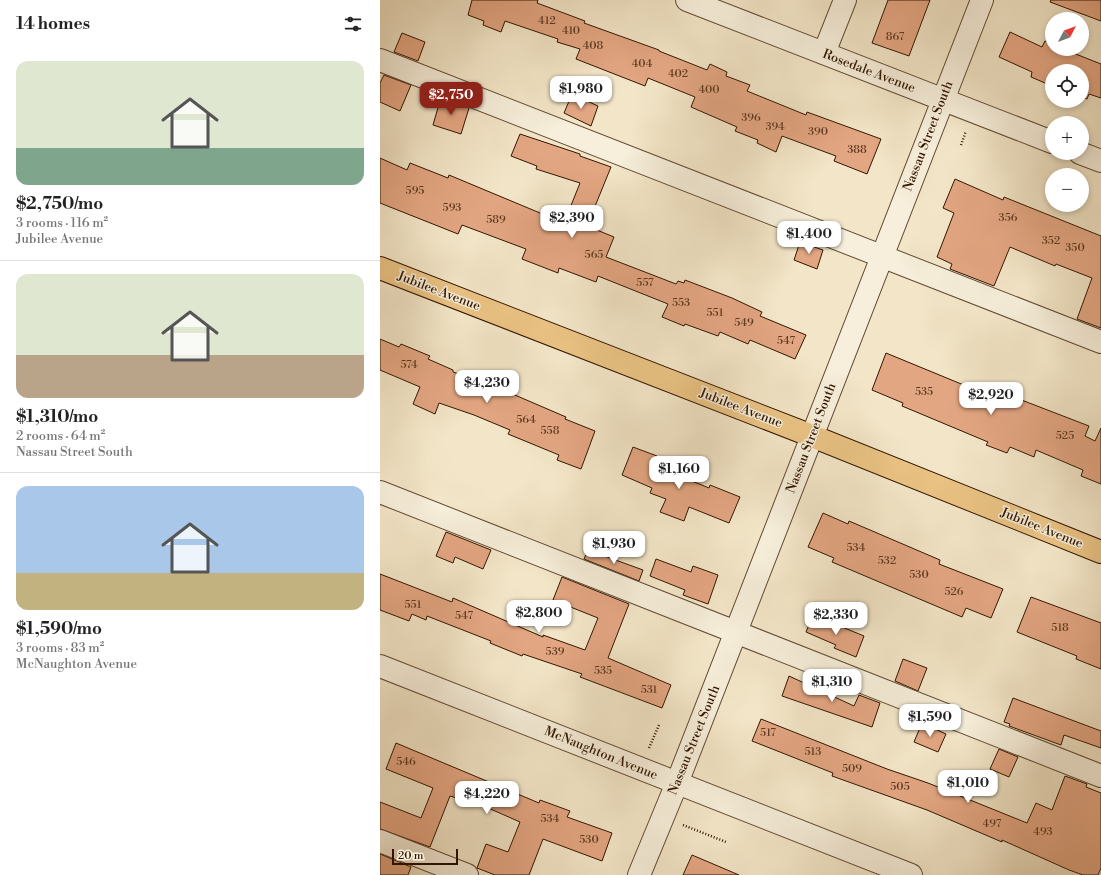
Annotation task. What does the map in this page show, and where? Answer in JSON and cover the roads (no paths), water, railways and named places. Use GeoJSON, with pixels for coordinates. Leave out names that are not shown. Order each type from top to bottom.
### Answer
{"type":"FeatureCollection","features":[{"type":"Feature","properties":{"kind":"main road","name":"Jubilee Avenue"},"geometry":{"type":"LineString","coordinates":[[380,268],[812,436],[1101,552]]}},
{"type":"Feature","properties":{"kind":"street","name":"Rosedale Avenue"},"geometry":{"type":"LineString","coordinates":[[687,0],[1045,139]]}},
{"type":"Feature","properties":{"kind":"street"},"geometry":{"type":"LineString","coordinates":[[824,53],[845,0]]}},
{"type":"Feature","properties":{"kind":"street","name":"Nassau Street South"},"geometry":{"type":"LineString","coordinates":[[639,875],[677,783],[942,99],[982,0]]}},
{"type":"Feature","properties":{"kind":"street"},"geometry":{"type":"LineString","coordinates":[[380,60],[1101,342]]}},
{"type":"Feature","properties":{"kind":"street"},"geometry":{"type":"LineString","coordinates":[[1089,156],[1101,161]]}},
{"type":"Feature","properties":{"kind":"street"},"geometry":{"type":"LineString","coordinates":[[380,492],[1101,776]]}},
{"type":"Feature","properties":{"kind":"street","name":"McNaughton Avenue"},"geometry":{"type":"LineString","coordinates":[[380,666],[910,875]]}},
{"type":"Feature","properties":{"kind":"street"},"geometry":{"type":"LineString","coordinates":[[380,841],[467,875]]}}]}
